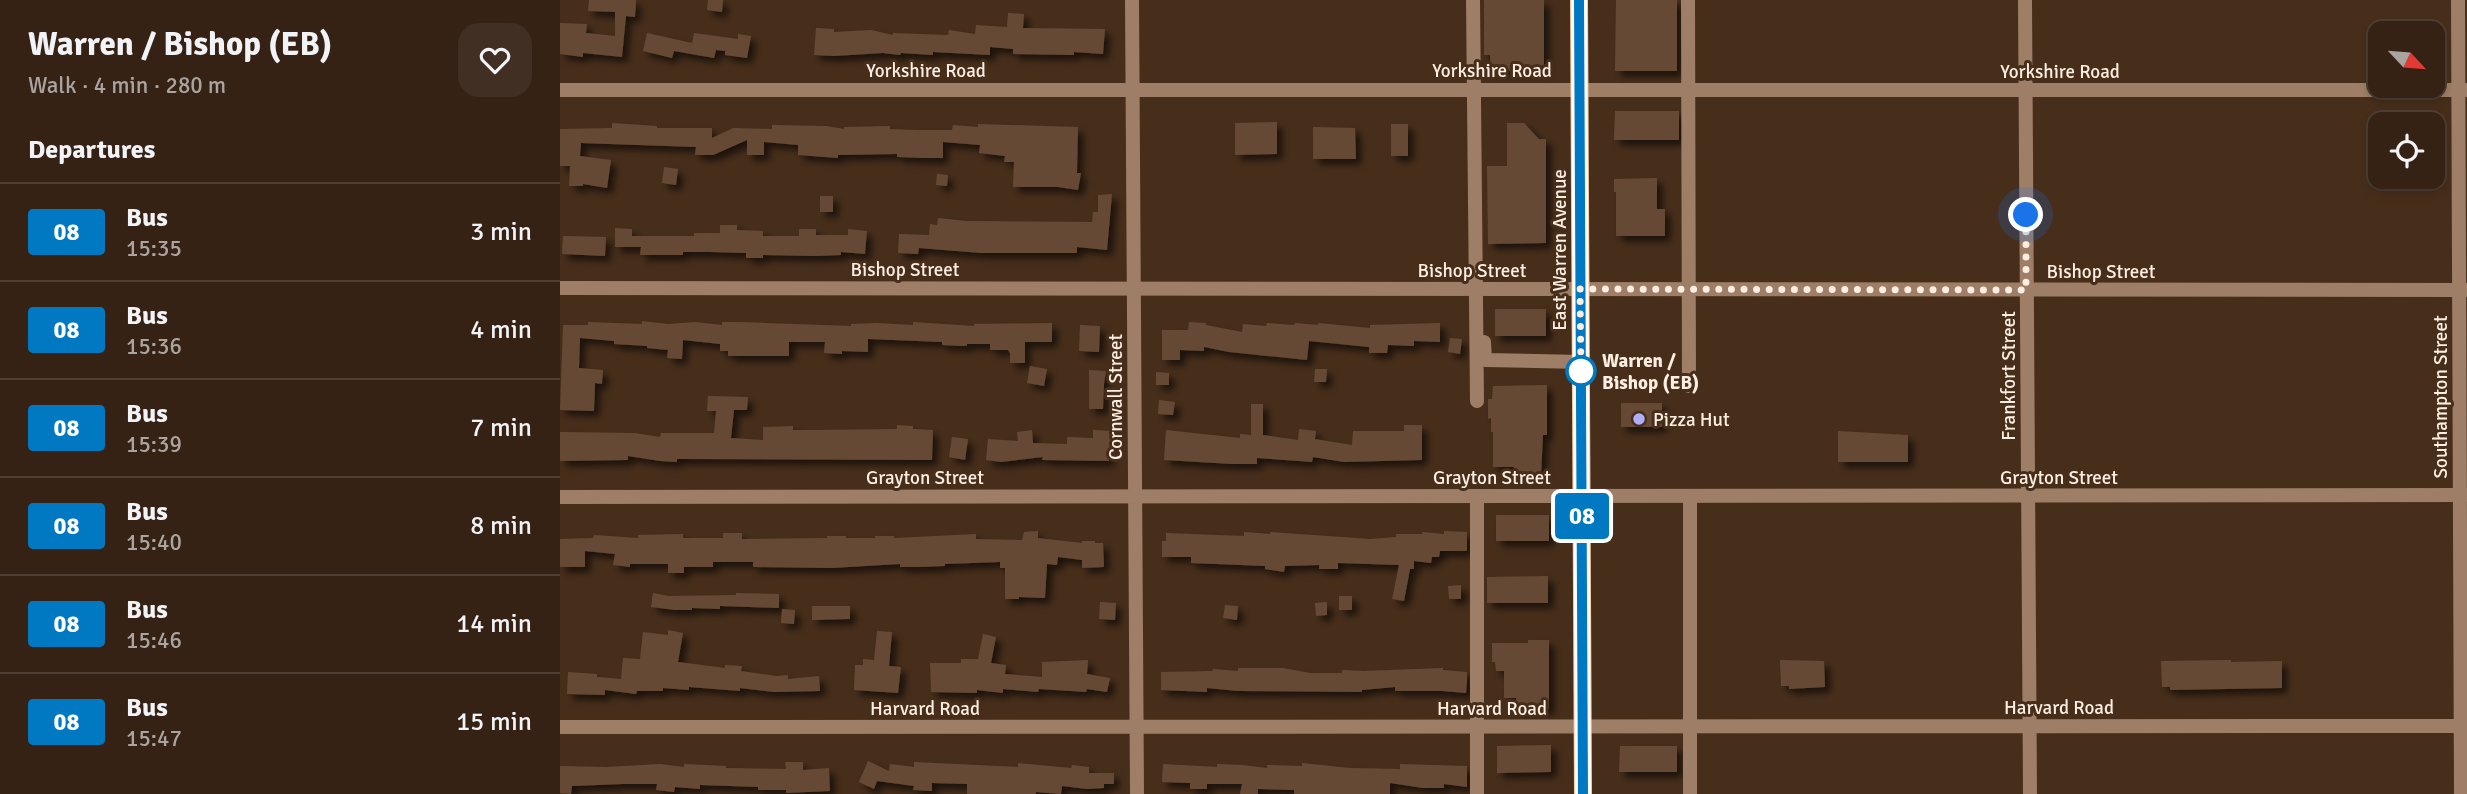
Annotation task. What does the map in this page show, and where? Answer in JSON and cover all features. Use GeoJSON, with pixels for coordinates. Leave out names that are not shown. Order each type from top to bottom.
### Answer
{"type":"FeatureCollection","features":[{"type":"Feature","properties":{"kind":"main road","name":"East Warren Avenue"},"geometry":{"type":"LineString","coordinates":[[1579,0],[1583,794]]}},
{"type":"Feature","properties":{"kind":"street","name":"Cornwall Street"},"geometry":{"type":"LineString","coordinates":[[1132,0],[1137,794]]}},
{"type":"Feature","properties":{"kind":"street"},"geometry":{"type":"LineString","coordinates":[[1474,0],[1473,90],[1479,289],[1477,401]]}},
{"type":"Feature","properties":{"kind":"street"},"geometry":{"type":"LineString","coordinates":[[1688,0],[1689,386]]}},
{"type":"Feature","properties":{"kind":"street","name":"Frankfort Street"},"geometry":{"type":"LineString","coordinates":[[2025,0],[2030,794]]}},
{"type":"Feature","properties":{"kind":"street","name":"Southampton Street"},"geometry":{"type":"LineString","coordinates":[[2458,0],[2463,90],[2464,726],[2461,794]]}},
{"type":"Feature","properties":{"kind":"street","name":"Yorkshire Road"},"geometry":{"type":"LineString","coordinates":[[560,90],[2463,90]]}},
{"type":"Feature","properties":{"kind":"street","name":"Bishop Street"},"geometry":{"type":"LineString","coordinates":[[560,288],[2463,290]]}},
{"type":"Feature","properties":{"kind":"street"},"geometry":{"type":"LineString","coordinates":[[1479,289],[1485,360],[1581,362]]}},
{"type":"Feature","properties":{"kind":"street","name":"Grayton Street"},"geometry":{"type":"LineString","coordinates":[[560,497],[2463,495]]}},
{"type":"Feature","properties":{"kind":"street"},"geometry":{"type":"LineString","coordinates":[[1477,496],[1477,794]]}},
{"type":"Feature","properties":{"kind":"street"},"geometry":{"type":"LineString","coordinates":[[1690,496],[1690,794]]}},
{"type":"Feature","properties":{"kind":"street","name":"Harvard Road"},"geometry":{"type":"LineString","coordinates":[[560,727],[2464,726]]}},
{"type":"Feature","properties":{"kind":"building"},"geometry":{"type":"Polygon","coordinates":[[[589,0],[636,0],[635,17],[626,16],[622,57],[583,53],[583,57],[560,54],[560,23],[587,24],[586,33],[615,36],[615,12],[588,11],[589,0]]]}},
{"type":"Feature","properties":{"kind":"building"},"geometry":{"type":"Polygon","coordinates":[[[708,0],[723,0],[722,12],[707,10],[708,0]]]}},
{"type":"Feature","properties":{"kind":"building"},"geometry":{"type":"Polygon","coordinates":[[[1484,0],[1544,0],[1544,70],[1491,71],[1490,55],[1484,55],[1484,0]]]}},
{"type":"Feature","properties":{"kind":"building"},"geometry":{"type":"Polygon","coordinates":[[[1616,0],[1677,0],[1677,71],[1615,71],[1616,0]]]}},
{"type":"Feature","properties":{"kind":"building"},"geometry":{"type":"Polygon","coordinates":[[[1008,13],[1024,14],[1023,28],[1105,29],[1103,54],[1013,54],[1013,49],[990,47],[990,55],[933,52],[933,55],[814,55],[816,28],[834,29],[834,32],[871,30],[893,35],[948,35],[949,30],[975,34],[976,25],[1007,27],[1008,13]]]}},
{"type":"Feature","properties":{"kind":"building"},"geometry":{"type":"Polygon","coordinates":[[[647,33],[692,43],[694,33],[738,39],[738,34],[751,36],[747,58],[725,55],[725,51],[716,50],[714,58],[674,51],[672,58],[643,51],[647,33]]]}},
{"type":"Feature","properties":{"kind":"building"},"geometry":{"type":"Polygon","coordinates":[[[1615,111],[1679,111],[1679,140],[1614,140],[1615,111]]]}},
{"type":"Feature","properties":{"kind":"building"},"geometry":{"type":"Polygon","coordinates":[[[1277,122],[1277,154],[1235,155],[1235,123],[1277,122]]]}},
{"type":"Feature","properties":{"kind":"building"},"geometry":{"type":"Polygon","coordinates":[[[612,123],[657,128],[712,128],[712,138],[733,128],[772,129],[772,125],[844,129],[890,126],[890,129],[916,130],[952,130],[953,125],[978,127],[978,124],[1078,127],[1077,173],[1081,173],[1078,190],[1013,187],[1014,162],[1004,162],[1005,156],[979,153],[980,145],[943,142],[943,158],[897,157],[897,154],[838,155],[838,158],[798,155],[798,145],[764,142],[764,155],[747,155],[747,140],[713,155],[695,155],[696,147],[581,143],[580,156],[611,160],[607,188],[583,184],[569,186],[570,166],[560,166],[560,129],[612,128],[612,123]]]}},
{"type":"Feature","properties":{"kind":"building"},"geometry":{"type":"Polygon","coordinates":[[[1507,123],[1524,123],[1539,139],[1546,139],[1546,243],[1488,244],[1487,166],[1507,166],[1507,123]]]}},
{"type":"Feature","properties":{"kind":"building"},"geometry":{"type":"Polygon","coordinates":[[[1391,124],[1408,124],[1408,156],[1391,156],[1391,124]]]}},
{"type":"Feature","properties":{"kind":"building"},"geometry":{"type":"Polygon","coordinates":[[[1313,127],[1355,128],[1356,159],[1313,159],[1313,127]]]}},
{"type":"Feature","properties":{"kind":"building"},"geometry":{"type":"Polygon","coordinates":[[[664,167],[678,169],[676,185],[662,183],[664,167]]]}},
{"type":"Feature","properties":{"kind":"building"},"geometry":{"type":"Polygon","coordinates":[[[937,174],[948,175],[947,186],[936,185],[937,174]]]}},
{"type":"Feature","properties":{"kind":"building"},"geometry":{"type":"Polygon","coordinates":[[[1657,178],[1657,209],[1665,209],[1665,236],[1616,236],[1614,179],[1657,178]]]}},
{"type":"Feature","properties":{"kind":"building"},"geometry":{"type":"Polygon","coordinates":[[[1112,194],[1107,250],[1077,247],[1077,253],[981,253],[919,248],[918,254],[898,253],[899,234],[929,235],[930,224],[937,225],[938,218],[966,221],[1092,222],[1093,212],[1098,212],[1098,195],[1112,194]]]}},
{"type":"Feature","properties":{"kind":"building"},"geometry":{"type":"Polygon","coordinates":[[[820,196],[833,196],[833,212],[820,212],[820,196]]]}},
{"type":"Feature","properties":{"kind":"building"},"geometry":{"type":"Polygon","coordinates":[[[720,225],[737,225],[737,230],[763,231],[763,236],[799,236],[799,229],[816,229],[816,235],[848,235],[848,229],[867,231],[865,254],[841,252],[841,255],[763,255],[763,258],[746,258],[746,253],[683,252],[683,255],[640,255],[641,247],[615,247],[615,228],[632,229],[632,236],[694,236],[694,233],[720,233],[720,225]]]}},
{"type":"Feature","properties":{"kind":"building"},"geometry":{"type":"Polygon","coordinates":[[[563,236],[606,237],[605,256],[562,254],[563,236]]]}},
{"type":"Feature","properties":{"kind":"building"},"geometry":{"type":"Polygon","coordinates":[[[1495,309],[1546,309],[1546,336],[1495,336],[1495,309]]]}},
{"type":"Feature","properties":{"kind":"building"},"geometry":{"type":"Polygon","coordinates":[[[642,321],[668,324],[695,322],[722,325],[722,322],[740,322],[851,326],[877,323],[913,325],[913,322],[974,326],[1052,323],[1052,342],[1025,342],[1025,363],[1010,363],[1008,350],[990,350],[990,344],[961,346],[942,345],[942,342],[868,339],[868,352],[842,351],[842,354],[824,353],[825,342],[789,342],[789,356],[728,356],[728,351],[720,351],[720,344],[683,340],[682,359],[667,358],[668,350],[580,338],[579,368],[603,370],[602,384],[595,383],[594,411],[560,410],[563,325],[588,325],[588,322],[642,324],[642,321]]]}},
{"type":"Feature","properties":{"kind":"building"},"geometry":{"type":"Polygon","coordinates":[[[1189,322],[1206,323],[1242,332],[1243,324],[1266,326],[1267,323],[1318,323],[1370,328],[1370,325],[1440,323],[1440,342],[1414,341],[1414,346],[1388,345],[1387,353],[1369,353],[1369,347],[1309,341],[1307,360],[1204,347],[1204,351],[1180,350],[1180,360],[1162,360],[1162,330],[1188,330],[1189,322]]]}},
{"type":"Feature","properties":{"kind":"building"},"geometry":{"type":"Polygon","coordinates":[[[1080,325],[1100,326],[1099,352],[1079,351],[1080,325]]]}},
{"type":"Feature","properties":{"kind":"building"},"geometry":{"type":"Polygon","coordinates":[[[1450,338],[1462,339],[1460,354],[1448,352],[1450,338]]]}},
{"type":"Feature","properties":{"kind":"building"},"geometry":{"type":"Polygon","coordinates":[[[1030,366],[1047,369],[1044,386],[1027,383],[1030,366]]]}},
{"type":"Feature","properties":{"kind":"building"},"geometry":{"type":"Polygon","coordinates":[[[1315,369],[1327,369],[1326,382],[1314,382],[1315,369]]]}},
{"type":"Feature","properties":{"kind":"building"},"geometry":{"type":"Polygon","coordinates":[[[1089,370],[1106,371],[1103,409],[1089,409],[1089,370]]]}},
{"type":"Feature","properties":{"kind":"building"},"geometry":{"type":"Polygon","coordinates":[[[1156,372],[1169,373],[1169,385],[1156,385],[1156,372]]]}},
{"type":"Feature","properties":{"kind":"building"},"geometry":{"type":"Polygon","coordinates":[[[1547,385],[1547,435],[1543,435],[1541,476],[1514,476],[1514,467],[1493,467],[1493,432],[1491,418],[1488,419],[1488,399],[1492,399],[1493,386],[1547,385]]]}},
{"type":"Feature","properties":{"kind":"building"},"geometry":{"type":"Polygon","coordinates":[[[708,396],[748,397],[747,410],[734,410],[731,438],[763,440],[763,427],[793,426],[793,430],[817,430],[897,429],[897,425],[913,426],[913,429],[933,430],[932,460],[677,459],[677,462],[628,456],[628,460],[560,461],[560,432],[635,433],[660,437],[661,433],[714,433],[716,411],[707,411],[708,396]]]}},
{"type":"Feature","properties":{"kind":"building"},"geometry":{"type":"Polygon","coordinates":[[[1159,400],[1175,402],[1173,415],[1158,414],[1159,400]]]}},
{"type":"Feature","properties":{"kind":"building"},"geometry":{"type":"Polygon","coordinates":[[[1621,403],[1662,403],[1662,427],[1621,427],[1621,403]]]}},
{"type":"Feature","properties":{"kind":"building"},"geometry":{"type":"Polygon","coordinates":[[[1251,404],[1263,404],[1263,435],[1298,440],[1299,429],[1316,431],[1315,439],[1352,445],[1353,431],[1404,431],[1404,425],[1422,425],[1422,460],[1344,462],[1313,457],[1312,462],[1257,458],[1257,464],[1232,464],[1164,460],[1166,430],[1240,438],[1240,434],[1251,435],[1251,404]]]}},
{"type":"Feature","properties":{"kind":"building"},"geometry":{"type":"Polygon","coordinates":[[[1032,430],[1033,443],[1067,444],[1067,437],[1093,438],[1093,430],[1111,431],[1109,461],[1042,460],[1043,457],[1001,462],[986,460],[988,439],[1018,441],[1017,432],[1032,430]]]}},
{"type":"Feature","properties":{"kind":"building"},"geometry":{"type":"Polygon","coordinates":[[[1838,431],[1908,435],[1908,462],[1838,462],[1838,431]]]}},
{"type":"Feature","properties":{"kind":"building"},"geometry":{"type":"Polygon","coordinates":[[[952,437],[968,439],[965,460],[949,457],[952,437]]]}},
{"type":"Feature","properties":{"kind":"building"},"geometry":{"type":"Polygon","coordinates":[[[1496,515],[1549,515],[1549,541],[1496,541],[1496,515]]]}},
{"type":"Feature","properties":{"kind":"building"},"geometry":{"type":"Polygon","coordinates":[[[1038,531],[1038,538],[1103,543],[1104,567],[1082,568],[1082,560],[1058,557],[1057,565],[1047,564],[1045,598],[1005,599],[1005,568],[1000,568],[1000,562],[919,567],[900,567],[900,564],[832,568],[753,567],[753,562],[713,562],[713,567],[684,567],[684,573],[668,573],[668,564],[630,564],[630,567],[613,565],[615,554],[585,551],[585,567],[560,567],[560,539],[593,538],[594,535],[638,538],[638,535],[683,534],[683,538],[723,538],[723,533],[742,533],[742,539],[827,536],[894,538],[976,534],[976,539],[1022,540],[1024,532],[1038,531]]]}},
{"type":"Feature","properties":{"kind":"building"},"geometry":{"type":"Polygon","coordinates":[[[1444,531],[1467,532],[1467,551],[1440,551],[1439,557],[1432,557],[1431,563],[1414,561],[1404,601],[1392,599],[1399,565],[1338,563],[1338,569],[1319,569],[1319,565],[1285,566],[1284,572],[1265,569],[1265,566],[1191,563],[1191,557],[1162,557],[1162,541],[1166,541],[1166,533],[1244,536],[1244,532],[1270,532],[1370,539],[1422,532],[1444,534],[1444,531]]]}},
{"type":"Feature","properties":{"kind":"building"},"geometry":{"type":"Polygon","coordinates":[[[1548,576],[1548,603],[1487,603],[1487,577],[1548,576]]]}},
{"type":"Feature","properties":{"kind":"building"},"geometry":{"type":"Polygon","coordinates":[[[1461,585],[1461,599],[1449,599],[1448,586],[1461,585]]]}},
{"type":"Feature","properties":{"kind":"building"},"geometry":{"type":"Polygon","coordinates":[[[653,593],[669,596],[779,594],[779,608],[720,606],[720,609],[675,610],[651,607],[653,593]]]}},
{"type":"Feature","properties":{"kind":"building"},"geometry":{"type":"Polygon","coordinates":[[[1339,596],[1352,596],[1352,610],[1339,610],[1339,596]]]}},
{"type":"Feature","properties":{"kind":"building"},"geometry":{"type":"Polygon","coordinates":[[[1100,602],[1116,603],[1115,620],[1099,619],[1100,602]]]}},
{"type":"Feature","properties":{"kind":"building"},"geometry":{"type":"Polygon","coordinates":[[[1327,602],[1327,615],[1316,616],[1315,603],[1327,602]]]}},
{"type":"Feature","properties":{"kind":"building"},"geometry":{"type":"Polygon","coordinates":[[[1225,605],[1238,606],[1237,620],[1223,618],[1225,605]]]}},
{"type":"Feature","properties":{"kind":"building"},"geometry":{"type":"Polygon","coordinates":[[[812,606],[850,606],[850,619],[812,620],[812,606]]]}},
{"type":"Feature","properties":{"kind":"building"},"geometry":{"type":"Polygon","coordinates":[[[782,609],[795,610],[794,624],[781,623],[782,609]]]}},
{"type":"Feature","properties":{"kind":"building"},"geometry":{"type":"Polygon","coordinates":[[[668,630],[683,633],[678,662],[725,668],[725,665],[742,666],[741,671],[788,675],[788,679],[819,676],[820,691],[774,692],[740,688],[740,691],[689,687],[689,690],[663,688],[663,691],[637,691],[636,694],[605,690],[605,695],[567,694],[568,672],[621,679],[623,658],[640,659],[643,632],[668,635],[668,630]]]}},
{"type":"Feature","properties":{"kind":"building"},"geometry":{"type":"Polygon","coordinates":[[[877,631],[892,632],[889,666],[901,667],[898,693],[854,690],[855,665],[863,665],[863,659],[874,660],[877,631]]]}},
{"type":"Feature","properties":{"kind":"building"},"geometry":{"type":"Polygon","coordinates":[[[983,634],[996,637],[991,663],[1006,665],[1005,674],[1042,677],[1042,662],[1088,660],[1087,674],[1110,678],[1107,692],[1087,689],[1086,692],[1039,689],[1038,692],[1003,689],[1003,693],[977,690],[977,693],[931,692],[930,663],[961,663],[961,659],[978,659],[983,634]]]}},
{"type":"Feature","properties":{"kind":"building"},"geometry":{"type":"Polygon","coordinates":[[[1528,640],[1549,640],[1549,709],[1516,710],[1516,698],[1504,698],[1504,671],[1496,671],[1495,662],[1492,662],[1492,643],[1528,643],[1528,640]]]}},
{"type":"Feature","properties":{"kind":"building"},"geometry":{"type":"Polygon","coordinates":[[[1780,660],[1824,661],[1825,687],[1789,689],[1789,686],[1781,686],[1780,660]]]}},
{"type":"Feature","properties":{"kind":"building"},"geometry":{"type":"Polygon","coordinates":[[[2161,661],[2282,661],[2282,688],[2170,690],[2170,687],[2162,687],[2161,661]]]}},
{"type":"Feature","properties":{"kind":"building"},"geometry":{"type":"Polygon","coordinates":[[[1238,668],[1283,668],[1310,673],[1342,673],[1342,670],[1443,668],[1467,672],[1467,682],[1466,693],[1395,691],[1395,687],[1362,692],[1238,691],[1207,688],[1207,692],[1161,690],[1161,672],[1213,669],[1238,671],[1238,668]]]}},
{"type":"Feature","properties":{"kind":"building"},"geometry":{"type":"Polygon","coordinates":[[[1551,745],[1551,772],[1497,773],[1497,746],[1551,745]]]}},
{"type":"Feature","properties":{"kind":"building"},"geometry":{"type":"Polygon","coordinates":[[[1620,746],[1677,746],[1677,772],[1619,772],[1620,746]]]}},
{"type":"Feature","properties":{"kind":"building"},"geometry":{"type":"Polygon","coordinates":[[[868,761],[889,771],[890,764],[914,767],[914,762],[1018,767],[1018,763],[1071,768],[1072,765],[1089,767],[1089,773],[1114,773],[1114,784],[1104,784],[1104,788],[1087,789],[1062,786],[1061,794],[967,794],[967,784],[932,783],[932,791],[913,790],[914,786],[877,781],[874,789],[859,782],[868,761]]]}},
{"type":"Feature","properties":{"kind":"building"},"geometry":{"type":"Polygon","coordinates":[[[785,762],[803,762],[803,770],[829,768],[830,791],[786,793],[786,790],[758,790],[758,787],[700,785],[700,789],[675,787],[674,792],[656,790],[657,784],[623,784],[572,786],[571,794],[560,793],[560,766],[660,764],[684,767],[684,764],[786,769],[785,762]]]}},
{"type":"Feature","properties":{"kind":"building"},"geometry":{"type":"Polygon","coordinates":[[[1302,763],[1400,769],[1400,764],[1467,766],[1467,787],[1444,784],[1444,788],[1423,788],[1390,783],[1390,794],[1294,794],[1294,790],[1258,789],[1258,794],[1240,794],[1242,784],[1207,784],[1207,789],[1190,789],[1190,783],[1162,782],[1163,764],[1267,768],[1267,765],[1302,766],[1302,763]]]}},
{"type":"Feature","properties":{"kind":"bus line","name":"08"},"geometry":{"type":"LineString","coordinates":[[1579,0],[1583,794]]}},
{"type":"Feature","properties":{"kind":"place","name":"Warren / Bishop (EB)"},"geometry":{"type":"Point","coordinates":[1581,371]}},
{"type":"Feature","properties":{"kind":"place","name":"Pizza Hut"},"geometry":{"type":"Point","coordinates":[1639,419]}},
{"type":"Feature","properties":{"kind":"route"},"geometry":{"type":"LineString","coordinates":[[1581,371],[1581,374],[1580,289],[2026,290],[2026,215]]}}]}
